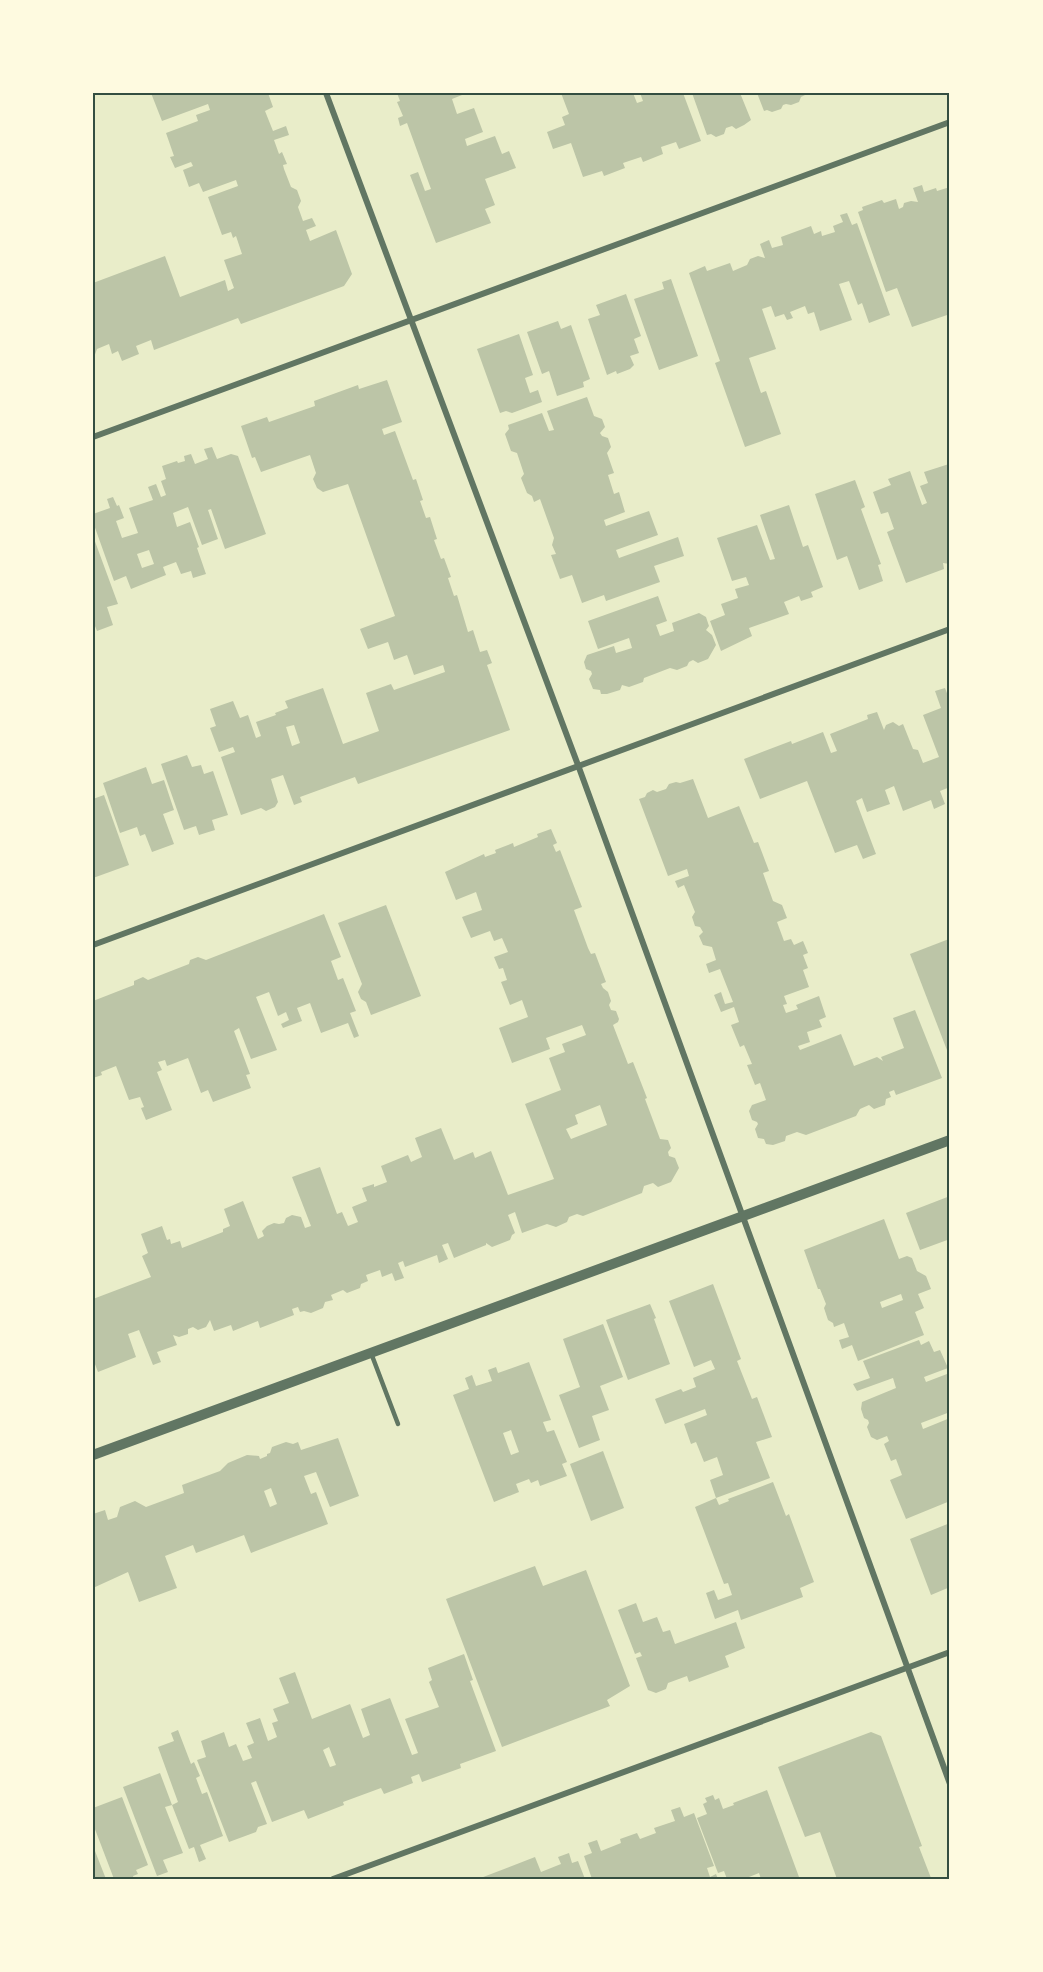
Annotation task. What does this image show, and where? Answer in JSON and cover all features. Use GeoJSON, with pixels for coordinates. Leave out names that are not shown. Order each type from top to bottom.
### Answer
{"type":"FeatureCollection","features":[{"type":"Feature","properties":{"kind":"street"},"geometry":{"type":"LineString","coordinates":[[326,93],[578,765],[950,1784]]}},
{"type":"Feature","properties":{"kind":"street"},"geometry":{"type":"LineString","coordinates":[[93,437],[950,122]]}},
{"type":"Feature","properties":{"kind":"street"},"geometry":{"type":"LineString","coordinates":[[93,945],[950,629]]}},
{"type":"Feature","properties":{"kind":"street"},"geometry":{"type":"LineString","coordinates":[[93,1455],[950,1140]]}},
{"type":"Feature","properties":{"kind":"street"},"geometry":{"type":"LineString","coordinates":[[333,1879],[950,1652]]}},
{"type":"Feature","properties":{"kind":"lane"},"geometry":{"type":"LineString","coordinates":[[371,1353],[398,1424]]}},
{"type":"Feature","properties":{"kind":"building"},"geometry":{"type":"Polygon","coordinates":[[[151,93],[268,93],[273,107],[265,111],[273,131],[286,126],[289,135],[274,140],[279,154],[282,152],[287,164],[283,165],[284,169],[291,187],[297,190],[301,201],[298,207],[303,221],[312,218],[316,226],[306,230],[310,241],[336,230],[352,274],[344,286],[241,324],[238,318],[154,350],[151,340],[136,346],[139,354],[122,361],[118,351],[112,354],[109,344],[97,349],[93,360],[93,283],[165,256],[180,297],[225,280],[228,291],[234,288],[224,260],[242,254],[236,236],[233,238],[231,232],[222,235],[208,197],[238,186],[236,180],[203,192],[199,183],[189,187],[183,170],[193,166],[191,162],[175,168],[170,157],[174,156],[166,133],[198,121],[196,115],[210,110],[208,104],[162,121],[151,93]]]}},
{"type":"Feature","properties":{"kind":"building"},"geometry":{"type":"Polygon","coordinates":[[[397,93],[461,93],[462,95],[452,99],[457,114],[474,108],[483,132],[465,139],[467,146],[495,136],[502,154],[509,151],[516,168],[485,179],[495,205],[485,209],[491,223],[436,243],[410,175],[418,172],[425,191],[431,189],[407,123],[400,126],[398,118],[403,116],[397,102],[400,101],[397,93]]]}},
{"type":"Feature","properties":{"kind":"building"},"geometry":{"type":"Polygon","coordinates":[[[561,93],[633,93],[637,103],[643,101],[640,93],[683,93],[701,141],[679,149],[676,142],[661,147],[663,154],[643,162],[641,157],[623,163],[625,168],[604,176],[602,171],[583,177],[571,143],[553,149],[547,132],[565,125],[562,117],[569,114],[561,93]]]}},
{"type":"Feature","properties":{"kind":"building"},"geometry":{"type":"Polygon","coordinates":[[[692,93],[740,93],[751,120],[736,129],[732,126],[726,128],[724,134],[716,137],[711,134],[707,135],[692,93]]]}},
{"type":"Feature","properties":{"kind":"building"},"geometry":{"type":"Polygon","coordinates":[[[757,93],[804,93],[805,95],[799,102],[783,105],[781,109],[772,112],[764,111],[757,93]]]}},
{"type":"Feature","properties":{"kind":"building"},"geometry":{"type":"Polygon","coordinates":[[[922,185],[924,192],[950,187],[950,314],[912,327],[897,288],[886,292],[858,212],[863,210],[862,207],[882,200],[884,203],[896,199],[899,209],[904,203],[918,202],[913,188],[922,185]]]}},
{"type":"Feature","properties":{"kind":"building"},"geometry":{"type":"Polygon","coordinates":[[[847,213],[852,225],[857,223],[890,315],[869,323],[862,303],[858,305],[849,281],[839,284],[852,320],[820,331],[814,312],[808,314],[805,306],[790,312],[793,318],[787,320],[784,314],[775,317],[771,306],[762,309],[776,349],[749,358],[761,393],[766,391],[781,434],[745,447],[715,363],[720,361],[689,273],[705,266],[707,271],[730,263],[733,271],[747,265],[750,259],[758,256],[765,258],[760,244],[769,240],[772,248],[783,245],[781,237],[811,226],[814,234],[821,231],[822,236],[835,232],[833,226],[843,222],[840,215],[847,213]]]}},
{"type":"Feature","properties":{"kind":"building"},"geometry":{"type":"Polygon","coordinates":[[[671,279],[698,356],[659,370],[634,299],[664,289],[662,282],[671,279]]]}},
{"type":"Feature","properties":{"kind":"building"},"geometry":{"type":"Polygon","coordinates":[[[626,294],[641,336],[634,339],[639,353],[630,356],[634,365],[630,369],[607,375],[588,319],[600,315],[596,305],[626,294]]]}},
{"type":"Feature","properties":{"kind":"building"},"geometry":{"type":"Polygon","coordinates":[[[558,321],[561,329],[571,325],[590,379],[583,382],[584,387],[557,396],[549,371],[542,374],[527,332],[558,321]]]}},
{"type":"Feature","properties":{"kind":"building"},"geometry":{"type":"Polygon","coordinates":[[[519,334],[533,375],[525,378],[530,393],[538,390],[542,402],[512,413],[506,411],[500,413],[477,349],[519,334]]]}},
{"type":"Feature","properties":{"kind":"building"},"geometry":{"type":"Polygon","coordinates":[[[387,380],[402,422],[382,429],[384,435],[395,431],[413,480],[416,479],[423,500],[420,501],[426,518],[430,517],[437,539],[434,540],[441,559],[444,558],[451,577],[448,578],[454,596],[457,595],[468,632],[473,630],[480,652],[487,650],[492,663],[487,665],[510,730],[358,784],[355,777],[300,797],[302,802],[294,805],[283,775],[271,779],[278,802],[275,807],[266,811],[261,808],[241,815],[221,757],[235,752],[233,747],[219,752],[210,728],[216,726],[210,709],[233,701],[240,718],[248,715],[256,738],[261,736],[256,722],[288,708],[285,701],[323,688],[343,744],[379,731],[366,693],[391,684],[394,690],[445,672],[443,665],[414,675],[407,655],[394,660],[388,642],[368,649],[360,629],[395,616],[348,484],[323,492],[317,488],[313,479],[316,473],[310,455],[261,472],[255,457],[252,458],[241,426],[267,417],[269,422],[315,406],[314,401],[358,385],[359,389],[387,380]],[[294,725],[286,727],[292,746],[300,743],[294,725]]]}},
{"type":"Feature","properties":{"kind":"building"},"geometry":{"type":"Polygon","coordinates":[[[587,397],[594,416],[602,419],[605,427],[600,433],[608,438],[611,447],[607,453],[614,473],[608,475],[614,494],[619,492],[625,512],[604,520],[606,526],[649,511],[658,535],[616,550],[619,558],[678,537],[684,556],[654,566],[660,582],[606,601],[604,595],[582,603],[572,575],[560,579],[551,555],[556,554],[552,545],[554,538],[540,499],[534,502],[532,496],[527,493],[521,478],[524,474],[517,453],[511,451],[505,434],[509,429],[508,425],[542,413],[549,431],[554,430],[547,411],[587,397]]]}},
{"type":"Feature","properties":{"kind":"building"},"geometry":{"type":"Polygon","coordinates":[[[212,447],[217,459],[231,454],[238,456],[266,534],[225,549],[211,509],[208,510],[218,539],[202,545],[188,507],[173,513],[177,527],[190,522],[206,574],[193,578],[191,571],[181,574],[176,562],[163,567],[166,575],[131,589],[126,576],[114,581],[93,522],[93,514],[110,508],[107,499],[113,497],[124,518],[116,521],[122,538],[138,533],[129,508],[153,500],[148,487],[156,484],[161,497],[166,495],[161,481],[166,479],[162,466],[185,461],[184,456],[191,454],[195,464],[208,459],[204,449],[212,447]],[[149,550],[137,554],[142,568],[154,564],[149,550]]]}},
{"type":"Feature","properties":{"kind":"building"},"geometry":{"type":"Polygon","coordinates":[[[949,464],[950,564],[943,563],[944,569],[906,583],[887,532],[894,529],[888,512],[881,514],[873,492],[891,485],[888,479],[910,471],[922,505],[927,503],[920,486],[928,483],[924,472],[949,464]]]}},
{"type":"Feature","properties":{"kind":"building"},"geometry":{"type":"Polygon","coordinates":[[[855,480],[865,507],[861,509],[881,564],[878,565],[883,581],[859,590],[847,556],[837,560],[815,494],[855,480]]]}},
{"type":"Feature","properties":{"kind":"building"},"geometry":{"type":"Polygon","coordinates":[[[789,505],[803,547],[808,545],[823,587],[811,592],[813,597],[801,601],[799,596],[784,602],[789,614],[749,628],[752,636],[721,651],[710,621],[725,615],[721,604],[738,598],[735,589],[749,585],[746,577],[732,581],[717,538],[757,525],[770,560],[775,559],[760,515],[789,505]]]}},
{"type":"Feature","properties":{"kind":"building"},"geometry":{"type":"Polygon","coordinates":[[[93,536],[118,604],[107,607],[113,625],[97,631],[93,621],[93,536]]]}},
{"type":"Feature","properties":{"kind":"building"},"geometry":{"type":"Polygon","coordinates":[[[658,596],[667,621],[656,625],[660,636],[674,631],[672,623],[699,613],[706,617],[709,626],[706,630],[712,635],[716,645],[708,659],[698,663],[693,660],[687,666],[677,670],[670,668],[644,678],[643,682],[629,687],[622,685],[620,690],[607,694],[601,694],[600,690],[593,689],[589,679],[591,671],[586,669],[584,662],[587,655],[614,646],[616,653],[632,648],[629,638],[598,649],[588,621],[658,596]]]}},
{"type":"Feature","properties":{"kind":"building"},"geometry":{"type":"Polygon","coordinates":[[[945,688],[950,701],[950,787],[940,791],[945,804],[934,809],[931,800],[903,811],[894,786],[885,790],[890,804],[867,812],[862,798],[856,801],[876,854],[863,859],[857,845],[835,853],[807,781],[760,799],[744,759],[791,741],[792,744],[823,732],[831,753],[837,751],[830,734],[868,719],[867,715],[877,712],[884,730],[886,725],[893,722],[899,726],[903,724],[913,749],[918,750],[923,763],[939,757],[923,715],[941,708],[935,691],[945,688]]]}},
{"type":"Feature","properties":{"kind":"building"},"geometry":{"type":"Polygon","coordinates":[[[187,755],[192,767],[201,765],[204,774],[213,771],[228,815],[212,820],[215,830],[199,835],[196,826],[184,830],[161,764],[187,755]]]}},
{"type":"Feature","properties":{"kind":"building"},"geometry":{"type":"Polygon","coordinates":[[[146,767],[152,784],[164,780],[174,810],[163,814],[174,844],[152,852],[145,834],[140,836],[137,827],[120,833],[103,783],[146,767]]]}},
{"type":"Feature","properties":{"kind":"building"},"geometry":{"type":"Polygon","coordinates":[[[693,779],[708,818],[739,806],[754,843],[758,842],[769,871],[763,873],[773,901],[782,905],[787,918],[777,922],[784,941],[791,939],[794,945],[803,941],[808,953],[803,955],[808,968],[803,970],[809,987],[784,996],[787,1004],[783,1005],[786,1013],[798,1009],[796,1005],[819,996],[826,1017],[819,1020],[822,1027],[807,1032],[810,1042],[798,1046],[800,1050],[841,1034],[854,1066],[877,1057],[883,1061],[881,1057],[904,1048],[893,1018],[915,1010],[942,1078],[896,1095],[894,1090],[889,1092],[891,1097],[886,1099],[885,1105],[874,1109],[869,1105],[860,1109],[856,1116],[806,1135],[797,1132],[786,1136],[785,1141],[773,1145],[766,1144],[764,1139],[758,1138],[755,1129],[758,1124],[752,1120],[749,1111],[752,1105],[766,1100],[760,1083],[755,1085],[747,1065],[752,1064],[744,1045],[740,1047],[731,1025],[739,1022],[734,1007],[721,1012],[714,995],[721,992],[725,1004],[733,1002],[720,969],[709,973],[706,964],[716,960],[712,947],[703,945],[699,936],[703,932],[700,927],[695,926],[692,917],[695,912],[684,885],[678,888],[675,881],[689,876],[687,869],[668,876],[639,799],[653,790],[657,792],[666,789],[669,784],[693,779]]]}},
{"type":"Feature","properties":{"kind":"building"},"geometry":{"type":"Polygon","coordinates":[[[104,795],[129,865],[93,878],[93,799],[104,795]]]}},
{"type":"Feature","properties":{"kind":"building"},"geometry":{"type":"Polygon","coordinates":[[[551,829],[557,843],[553,845],[556,852],[560,850],[582,907],[574,910],[588,948],[591,954],[595,953],[606,982],[601,984],[608,992],[611,1010],[616,1011],[619,1019],[613,1025],[628,1064],[633,1062],[660,1139],[668,1140],[671,1148],[668,1152],[669,1156],[675,1158],[679,1168],[671,1182],[658,1187],[653,1183],[644,1186],[642,1193],[583,1216],[577,1214],[569,1217],[567,1222],[556,1227],[547,1224],[522,1233],[515,1212],[508,1215],[515,1233],[510,1240],[492,1247],[486,1243],[486,1245],[454,1258],[448,1243],[442,1245],[448,1259],[439,1263],[437,1255],[405,1267],[403,1261],[398,1263],[404,1278],[395,1281],[392,1273],[382,1277],[380,1270],[366,1275],[368,1281],[361,1284],[360,1288],[347,1293],[343,1290],[331,1295],[333,1300],[325,1302],[323,1308],[311,1313],[300,1312],[298,1307],[292,1309],[294,1315],[260,1328],[258,1321],[233,1331],[231,1325],[214,1331],[210,1320],[206,1327],[198,1330],[193,1327],[188,1329],[188,1334],[179,1337],[173,1335],[177,1345],[157,1352],[161,1362],[153,1365],[139,1330],[128,1334],[136,1357],[98,1372],[93,1359],[93,1299],[151,1277],[142,1256],[148,1253],[141,1234],[162,1226],[167,1240],[170,1239],[171,1244],[180,1241],[182,1248],[223,1232],[223,1229],[230,1226],[224,1209],[243,1201],[258,1239],[264,1236],[262,1231],[267,1226],[284,1223],[286,1218],[292,1215],[301,1217],[305,1228],[311,1226],[292,1177],[320,1167],[337,1214],[342,1212],[348,1226],[358,1222],[352,1207],[367,1201],[362,1188],[374,1184],[374,1187],[387,1182],[381,1166],[408,1155],[411,1162],[422,1157],[415,1138],[441,1128],[454,1160],[473,1152],[475,1158],[491,1151],[508,1195],[554,1179],[525,1104],[561,1090],[549,1058],[565,1052],[562,1044],[586,1035],[582,1025],[546,1038],[550,1049],[512,1063],[499,1028],[528,1017],[522,1000],[510,1005],[501,982],[507,980],[503,968],[499,969],[494,957],[508,952],[502,938],[494,941],[490,931],[471,938],[462,917],[482,910],[476,892],[456,900],[445,872],[484,854],[485,857],[496,853],[495,850],[513,843],[514,847],[538,837],[537,834],[551,829]],[[600,1105],[575,1115],[578,1124],[566,1129],[571,1139],[607,1125],[600,1105]]]}},
{"type":"Feature","properties":{"kind":"building"},"geometry":{"type":"Polygon","coordinates":[[[386,905],[421,996],[371,1015],[366,1002],[361,999],[358,992],[362,984],[338,923],[386,905]]]}},
{"type":"Feature","properties":{"kind":"building"},"geometry":{"type":"Polygon","coordinates":[[[324,914],[341,957],[331,961],[338,980],[343,978],[356,1011],[350,1013],[359,1036],[354,1038],[348,1023],[321,1033],[310,1003],[297,1008],[302,1021],[283,1028],[281,1024],[289,1020],[286,1012],[278,1016],[269,992],[256,997],[277,1050],[251,1059],[239,1028],[234,1031],[250,1074],[246,1075],[251,1088],[213,1102],[208,1090],[201,1093],[188,1058],[167,1066],[165,1060],[158,1062],[162,1070],[157,1072],[172,1110],[146,1120],[141,1108],[144,1107],[140,1097],[129,1100],[116,1066],[93,1078],[93,1001],[134,985],[134,981],[143,977],[148,980],[189,964],[190,960],[198,957],[206,960],[324,914]]]}},
{"type":"Feature","properties":{"kind":"building"},"geometry":{"type":"Polygon","coordinates":[[[949,939],[950,942],[950,1058],[910,954],[949,939]]]}},
{"type":"Feature","properties":{"kind":"building"},"geometry":{"type":"Polygon","coordinates":[[[950,1196],[950,1239],[920,1250],[906,1213],[950,1196]]]}},
{"type":"Feature","properties":{"kind":"building"},"geometry":{"type":"Polygon","coordinates":[[[884,1219],[899,1259],[907,1256],[912,1258],[917,1271],[926,1276],[931,1289],[918,1294],[924,1308],[915,1312],[924,1335],[858,1361],[852,1345],[842,1349],[839,1340],[849,1337],[844,1323],[834,1327],[833,1323],[828,1320],[824,1308],[826,1304],[804,1250],[884,1219]],[[901,1294],[880,1302],[882,1308],[903,1300],[901,1294]]]}},
{"type":"Feature","properties":{"kind":"building"},"geometry":{"type":"Polygon","coordinates":[[[713,1284],[741,1359],[737,1361],[752,1399],[757,1397],[772,1437],[756,1442],[770,1478],[716,1498],[710,1480],[723,1475],[717,1457],[704,1462],[696,1442],[691,1444],[684,1424],[707,1415],[705,1409],[665,1424],[655,1399],[681,1389],[683,1392],[696,1387],[693,1378],[715,1369],[711,1360],[694,1367],[669,1301],[713,1284]]]}},
{"type":"Feature","properties":{"kind":"building"},"geometry":{"type":"Polygon","coordinates":[[[650,1304],[670,1364],[628,1380],[606,1320],[650,1304]]]}},
{"type":"Feature","properties":{"kind":"building"},"geometry":{"type":"Polygon","coordinates":[[[603,1324],[623,1377],[600,1386],[609,1410],[592,1416],[600,1440],[579,1448],[559,1395],[580,1387],[563,1339],[603,1324]]]}},
{"type":"Feature","properties":{"kind":"building"},"geometry":{"type":"Polygon","coordinates":[[[919,1340],[921,1345],[929,1341],[934,1352],[940,1350],[948,1368],[924,1377],[926,1382],[947,1374],[950,1381],[950,1412],[921,1423],[923,1429],[950,1418],[950,1501],[906,1519],[890,1480],[902,1475],[896,1459],[891,1461],[884,1444],[889,1441],[887,1436],[877,1440],[871,1437],[867,1427],[868,1420],[864,1418],[861,1409],[862,1402],[896,1388],[893,1378],[857,1391],[853,1384],[870,1378],[863,1361],[919,1340]]]}},
{"type":"Feature","properties":{"kind":"building"},"geometry":{"type":"Polygon","coordinates":[[[529,1362],[551,1420],[543,1422],[547,1432],[554,1430],[567,1462],[562,1464],[567,1476],[540,1486],[538,1480],[531,1483],[529,1479],[516,1484],[519,1492],[494,1502],[453,1395],[469,1389],[465,1378],[472,1375],[476,1386],[492,1381],[488,1370],[496,1367],[498,1373],[529,1362]],[[511,1430],[503,1433],[511,1455],[519,1452],[511,1430]]]}},
{"type":"Feature","properties":{"kind":"building"},"geometry":{"type":"Polygon","coordinates":[[[338,1438],[359,1496],[330,1507],[316,1472],[304,1476],[311,1494],[316,1492],[328,1524],[251,1553],[244,1535],[196,1553],[193,1545],[165,1556],[177,1588],[139,1602],[128,1572],[93,1588],[93,1514],[105,1510],[108,1520],[117,1517],[120,1507],[135,1501],[146,1507],[184,1493],[182,1485],[220,1471],[228,1463],[247,1455],[259,1456],[260,1459],[270,1453],[272,1447],[286,1442],[293,1444],[298,1442],[301,1450],[338,1438]],[[271,1488],[264,1491],[270,1507],[277,1504],[271,1488]]]}},
{"type":"Feature","properties":{"kind":"building"},"geometry":{"type":"Polygon","coordinates":[[[603,1451],[624,1508],[591,1521],[570,1464],[603,1451]]]}},
{"type":"Feature","properties":{"kind":"building"},"geometry":{"type":"Polygon","coordinates":[[[773,1482],[786,1516],[789,1514],[814,1582],[800,1588],[803,1597],[741,1620],[738,1610],[715,1619],[706,1593],[714,1590],[718,1600],[732,1595],[728,1583],[724,1584],[695,1507],[716,1498],[719,1505],[729,1501],[728,1499],[773,1482]]]}},
{"type":"Feature","properties":{"kind":"building"},"geometry":{"type":"Polygon","coordinates":[[[950,1523],[950,1587],[931,1595],[910,1539],[950,1523]]]}},
{"type":"Feature","properties":{"kind":"building"},"geometry":{"type":"Polygon","coordinates":[[[535,1566],[543,1586],[586,1570],[630,1686],[607,1700],[610,1706],[502,1747],[446,1599],[535,1566]]]}},
{"type":"Feature","properties":{"kind":"building"},"geometry":{"type":"Polygon","coordinates":[[[636,1603],[643,1622],[657,1617],[663,1632],[670,1630],[675,1644],[736,1622],[745,1648],[725,1656],[729,1667],[689,1682],[687,1676],[668,1683],[666,1689],[656,1693],[648,1690],[636,1658],[642,1656],[640,1652],[635,1654],[618,1610],[636,1603]]]}},
{"type":"Feature","properties":{"kind":"building"},"geometry":{"type":"Polygon","coordinates":[[[464,1654],[473,1680],[470,1681],[496,1751],[460,1764],[461,1768],[422,1782],[419,1774],[411,1777],[413,1783],[384,1794],[381,1788],[343,1802],[344,1805],[308,1819],[304,1810],[272,1822],[256,1781],[251,1783],[267,1824],[258,1827],[256,1832],[229,1842],[197,1760],[206,1757],[201,1741],[224,1732],[229,1747],[236,1744],[243,1761],[252,1758],[247,1746],[254,1743],[246,1723],[260,1718],[268,1741],[277,1737],[272,1723],[278,1721],[273,1709],[289,1703],[279,1678],[295,1672],[312,1719],[350,1704],[363,1738],[370,1735],[361,1709],[390,1698],[412,1755],[418,1753],[405,1719],[439,1707],[429,1682],[432,1680],[428,1668],[464,1654]],[[329,1747],[323,1750],[330,1767],[336,1765],[329,1747]]]}},
{"type":"Feature","properties":{"kind":"building"},"geometry":{"type":"Polygon","coordinates":[[[178,1730],[191,1764],[194,1762],[200,1776],[196,1778],[202,1794],[207,1792],[223,1836],[200,1845],[206,1859],[199,1862],[194,1847],[189,1849],[172,1805],[178,1802],[158,1747],[174,1741],[171,1733],[178,1730]]]}},
{"type":"Feature","properties":{"kind":"building"},"geometry":{"type":"Polygon","coordinates":[[[871,1732],[881,1736],[922,1846],[919,1847],[931,1878],[837,1879],[820,1832],[805,1837],[778,1767],[871,1732]]]}},
{"type":"Feature","properties":{"kind":"building"},"geometry":{"type":"Polygon","coordinates":[[[160,1773],[172,1805],[165,1807],[183,1853],[163,1860],[168,1872],[157,1876],[123,1787],[160,1773]]]}},
{"type":"Feature","properties":{"kind":"building"},"geometry":{"type":"Polygon","coordinates":[[[767,1790],[799,1877],[761,1879],[759,1873],[744,1879],[727,1879],[724,1871],[718,1873],[697,1818],[707,1814],[703,1804],[707,1802],[705,1798],[713,1795],[715,1800],[719,1798],[723,1809],[767,1790]]]}},
{"type":"Feature","properties":{"kind":"building"},"geometry":{"type":"Polygon","coordinates":[[[122,1797],[148,1865],[136,1870],[138,1874],[133,1876],[134,1879],[114,1879],[93,1824],[93,1808],[122,1797]]]}},
{"type":"Feature","properties":{"kind":"building"},"geometry":{"type":"Polygon","coordinates":[[[680,1807],[684,1817],[694,1813],[714,1866],[707,1868],[710,1877],[716,1874],[718,1879],[592,1879],[584,1856],[592,1853],[588,1843],[597,1840],[601,1851],[621,1843],[620,1839],[637,1833],[640,1839],[656,1833],[654,1828],[675,1821],[671,1810],[680,1807]]]}},
{"type":"Feature","properties":{"kind":"building"},"geometry":{"type":"Polygon","coordinates":[[[93,1846],[106,1879],[93,1879],[93,1846]]]}},
{"type":"Feature","properties":{"kind":"building"},"geometry":{"type":"Polygon","coordinates":[[[569,1853],[572,1863],[578,1861],[585,1879],[478,1879],[535,1857],[541,1872],[561,1864],[558,1857],[569,1853]]]}}]}
